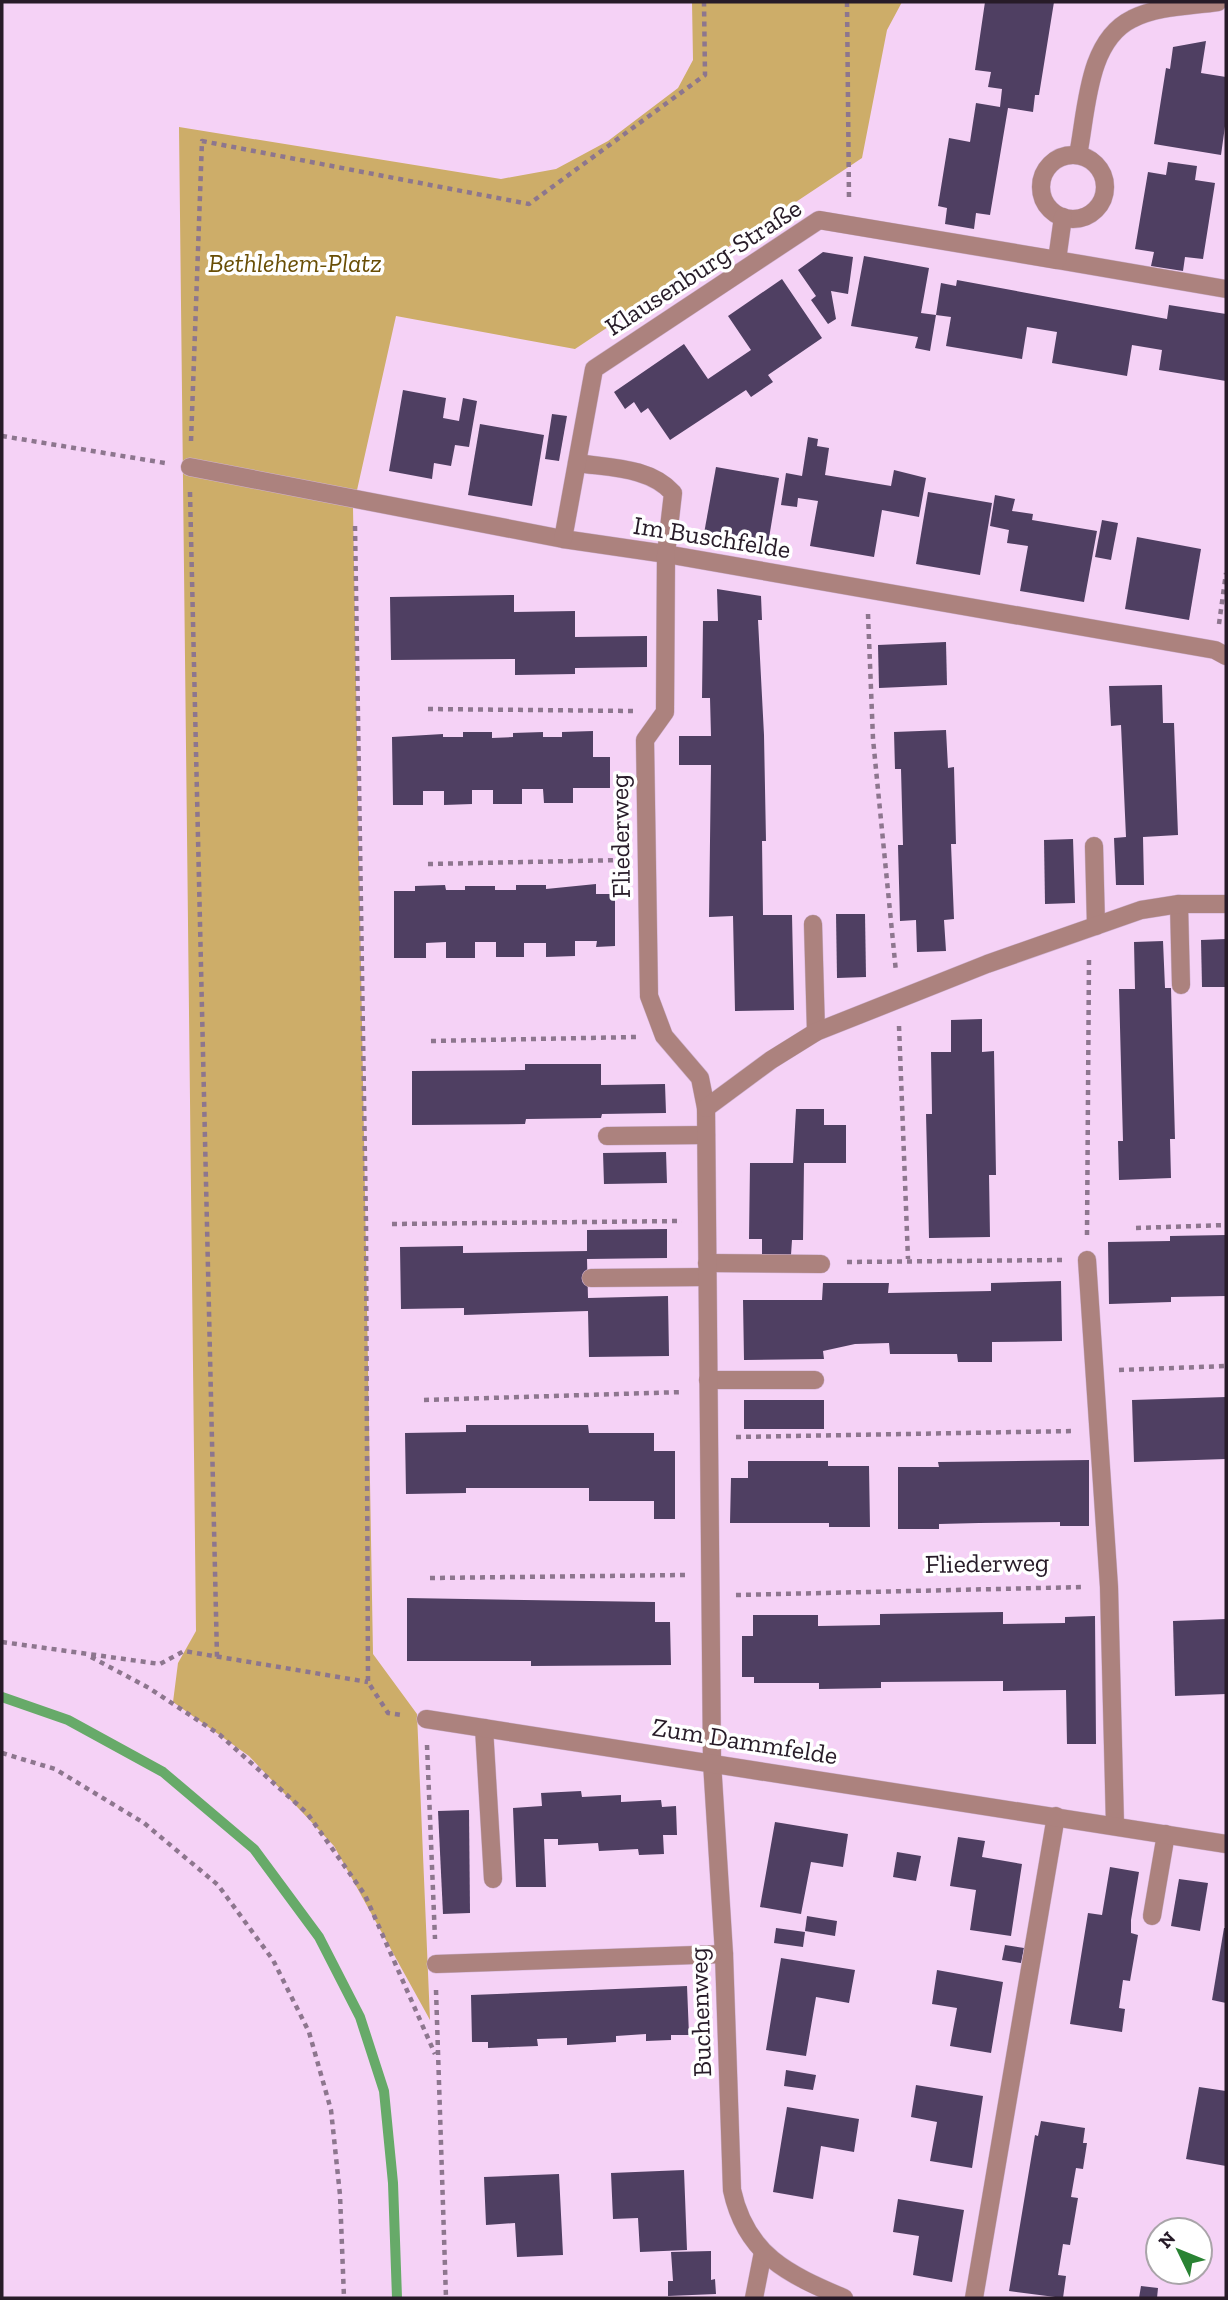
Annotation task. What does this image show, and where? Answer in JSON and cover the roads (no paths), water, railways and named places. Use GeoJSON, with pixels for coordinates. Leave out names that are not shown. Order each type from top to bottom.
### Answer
{"type":"FeatureCollection","features":[{"type":"Feature","properties":{"kind":"street"},"geometry":{"type":"LineString","coordinates":[[1078,155],[1096,64],[1104,44],[1117,28],[1134,18],[1218,2]]}},
{"type":"Feature","properties":{"kind":"street"},"geometry":{"type":"LineString","coordinates":[[1078,155],[1095,163],[1102,172],[1104,194],[1091,213],[1082,217],[1063,217],[1054,213],[1043,199],[1042,177],[1053,160],[1078,155]]}},
{"type":"Feature","properties":{"kind":"street"},"geometry":{"type":"LineString","coordinates":[[1057,260],[1063,217]]}},
{"type":"Feature","properties":{"kind":"street","name":"Klausenburg-Straße"},"geometry":{"type":"LineString","coordinates":[[563,540],[594,369],[819,220],[1226,289]]}},
{"type":"Feature","properties":{"kind":"street"},"geometry":{"type":"LineString","coordinates":[[577,463],[648,474],[662,481],[673,493],[666,554]]}},
{"type":"Feature","properties":{"kind":"street","name":"Im Buschfelde"},"geometry":{"type":"LineString","coordinates":[[190,467],[355,497],[563,540],[666,554],[1221,652]]}},
{"type":"Feature","properties":{"kind":"street","name":"Fliederweg"},"geometry":{"type":"LineString","coordinates":[[666,554],[665,712],[645,740],[649,996],[664,1036],[700,1078],[706,1108],[712,1762]]}},
{"type":"Feature","properties":{"kind":"street"},"geometry":{"type":"LineString","coordinates":[[1093,928],[1094,846]]}},
{"type":"Feature","properties":{"kind":"street"},"geometry":{"type":"LineString","coordinates":[[1179,904],[1181,985]]}},
{"type":"Feature","properties":{"kind":"street"},"geometry":{"type":"LineString","coordinates":[[706,1108],[816,1032],[988,964],[1141,910],[1179,904],[1226,904]]}},
{"type":"Feature","properties":{"kind":"street"},"geometry":{"type":"LineString","coordinates":[[813,924],[816,1032]]}},
{"type":"Feature","properties":{"kind":"street"},"geometry":{"type":"LineString","coordinates":[[607,1136],[706,1135]]}},
{"type":"Feature","properties":{"kind":"street"},"geometry":{"type":"LineString","coordinates":[[1087,1260],[1109,1587],[1115,1825]]}},
{"type":"Feature","properties":{"kind":"street"},"geometry":{"type":"LineString","coordinates":[[592,1278],[821,1264]]}},
{"type":"Feature","properties":{"kind":"street"},"geometry":{"type":"LineString","coordinates":[[708,1385],[815,1380]]}},
{"type":"Feature","properties":{"kind":"street","name":"Zum Dammfelde"},"geometry":{"type":"LineString","coordinates":[[426,1719],[1226,1844]]}},
{"type":"Feature","properties":{"kind":"street"},"geometry":{"type":"LineString","coordinates":[[484,1728],[493,1879]]}},
{"type":"Feature","properties":{"kind":"street","name":"Buchenweg"},"geometry":{"type":"LineString","coordinates":[[712,1762],[724,1954],[732,2190],[737,2213],[763,2252],[786,2270],[844,2298]]}},
{"type":"Feature","properties":{"kind":"street"},"geometry":{"type":"LineString","coordinates":[[974,2298],[1056,1816]]}},
{"type":"Feature","properties":{"kind":"street"},"geometry":{"type":"LineString","coordinates":[[1152,1916],[1166,1834]]}},
{"type":"Feature","properties":{"kind":"street"},"geometry":{"type":"LineString","coordinates":[[436,1964],[724,1954]]}},
{"type":"Feature","properties":{"kind":"street"},"geometry":{"type":"LineString","coordinates":[[754,2298],[763,2252]]}},
{"type":"Feature","properties":{"kind":"waterway"},"geometry":{"type":"LineString","coordinates":[[2,1697],[68,1720],[163,1772],[254,1849],[319,1937],[360,2017],[384,2091],[393,2183],[397,2298]]}},
{"type":"Feature","properties":{"kind":"park label","name":"Bethlehem-Platz"},"geometry":{"type":"Point","coordinates":[295,263]}}]}
